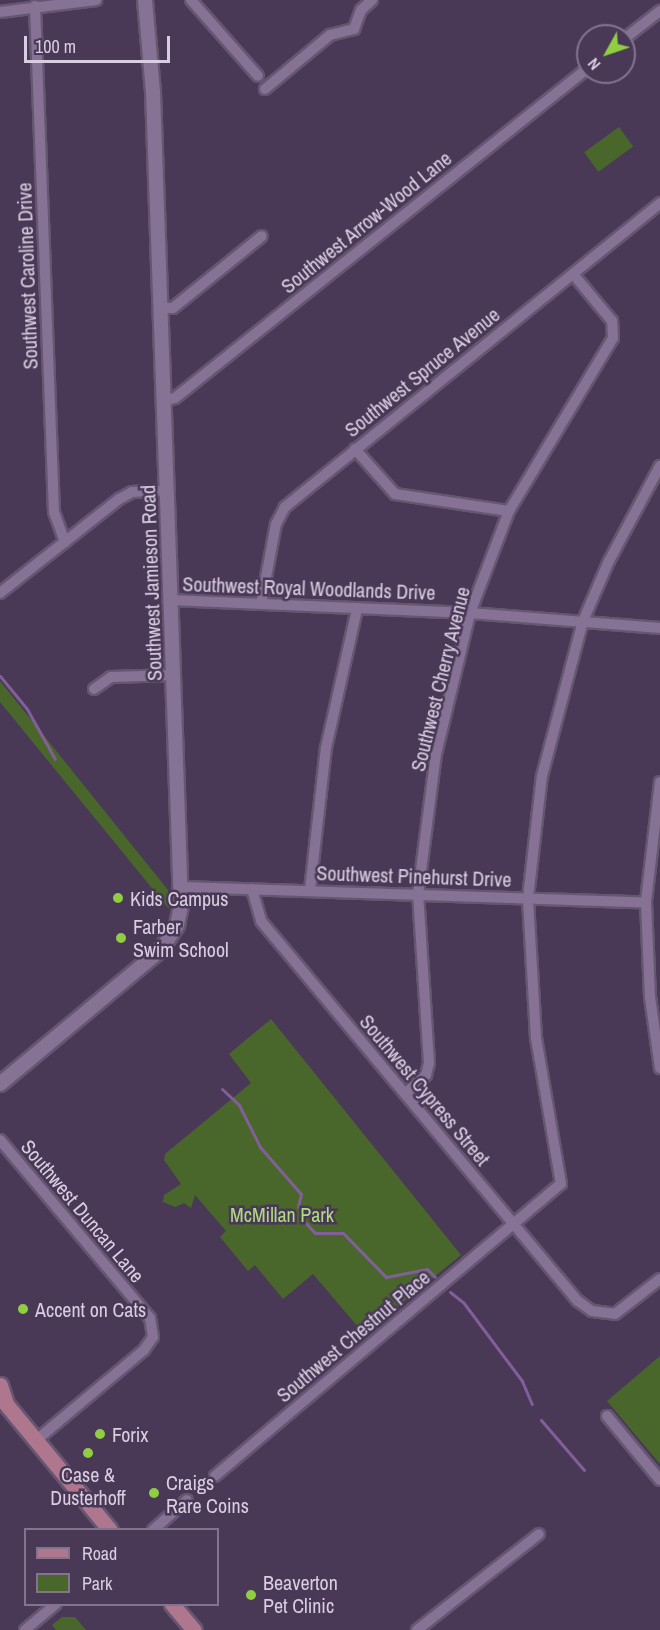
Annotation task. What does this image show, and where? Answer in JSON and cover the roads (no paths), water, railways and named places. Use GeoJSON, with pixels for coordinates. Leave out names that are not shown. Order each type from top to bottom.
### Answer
{"type":"FeatureCollection","features":[{"type":"Feature","properties":{"kind":"main road"},"geometry":{"type":"LineString","coordinates":[[0,1385],[3,1404],[108,1528]]}},
{"type":"Feature","properties":{"kind":"main road"},"geometry":{"type":"LineString","coordinates":[[173,1606],[194,1630]]}},
{"type":"Feature","properties":{"kind":"street"},"geometry":{"type":"LineString","coordinates":[[0,12],[96,0]]}},
{"type":"Feature","properties":{"kind":"street","name":"Southwest Jamieson Road"},"geometry":{"type":"LineString","coordinates":[[0,1084],[161,950],[177,925],[182,886],[165,401],[145,0]]}},
{"type":"Feature","properties":{"kind":"street"},"geometry":{"type":"LineString","coordinates":[[192,0],[258,76]]}},
{"type":"Feature","properties":{"kind":"street"},"geometry":{"type":"LineString","coordinates":[[265,89],[330,34],[354,29],[361,10],[372,0]]}},
{"type":"Feature","properties":{"kind":"street","name":"Southwest Caroline Drive"},"geometry":{"type":"LineString","coordinates":[[35,6],[54,512],[65,542]]}},
{"type":"Feature","properties":{"kind":"street"},"geometry":{"type":"LineString","coordinates":[[636,29],[660,10]]}},
{"type":"Feature","properties":{"kind":"street","name":"Southwest Arrow-Wood Lane"},"geometry":{"type":"LineString","coordinates":[[165,401],[175,398],[576,78]]}},
{"type":"Feature","properties":{"kind":"street","name":"Southwest Spruce Avenue"},"geometry":{"type":"LineString","coordinates":[[261,604],[280,516],[291,502],[659,205]]}},
{"type":"Feature","properties":{"kind":"street"},"geometry":{"type":"LineString","coordinates":[[161,308],[173,308],[262,236]]}},
{"type":"Feature","properties":{"kind":"street","name":"Southwest Cherry Avenue"},"geometry":{"type":"LineString","coordinates":[[405,1094],[426,1075],[429,1063],[418,894],[436,754],[470,613],[509,511],[613,338],[612,321],[573,274]]}},
{"type":"Feature","properties":{"kind":"street"},"geometry":{"type":"LineString","coordinates":[[355,449],[395,494],[509,511]]}},
{"type":"Feature","properties":{"kind":"street"},"geometry":{"type":"LineString","coordinates":[[528,898],[542,776],[583,621],[609,561],[660,466]]}},
{"type":"Feature","properties":{"kind":"street"},"geometry":{"type":"LineString","coordinates":[[0,593],[119,499],[132,492],[167,490]]}},
{"type":"Feature","properties":{"kind":"street","name":"Southwest Royal Woodlands Drive"},"geometry":{"type":"LineString","coordinates":[[171,600],[470,613],[660,628]]}},
{"type":"Feature","properties":{"kind":"street"},"geometry":{"type":"LineString","coordinates":[[310,890],[326,748],[357,609]]}},
{"type":"Feature","properties":{"kind":"street"},"geometry":{"type":"LineString","coordinates":[[94,689],[111,677],[174,675]]}},
{"type":"Feature","properties":{"kind":"street"},"geometry":{"type":"LineString","coordinates":[[660,782],[646,902],[650,997],[660,1068]]}},
{"type":"Feature","properties":{"kind":"street","name":"Southwest Pinehurst Drive"},"geometry":{"type":"LineString","coordinates":[[182,886],[646,902]]}},
{"type":"Feature","properties":{"kind":"street","name":"Southwest Cypress Street"},"geometry":{"type":"LineString","coordinates":[[252,889],[261,921],[584,1306],[600,1314],[615,1314],[660,1279]]}},
{"type":"Feature","properties":{"kind":"street","name":"Southwest Chestnut Place"},"geometry":{"type":"LineString","coordinates":[[215,1476],[558,1188],[563,1177],[536,1038],[528,898]]}},
{"type":"Feature","properties":{"kind":"street","name":"Southwest Duncan Lane"},"geometry":{"type":"LineString","coordinates":[[0,1140],[150,1318],[153,1337],[144,1350],[35,1441]]}},
{"type":"Feature","properties":{"kind":"street"},"geometry":{"type":"LineString","coordinates":[[607,1416],[660,1480]]}},
{"type":"Feature","properties":{"kind":"street"},"geometry":{"type":"LineString","coordinates":[[155,1528],[187,1500]]}},
{"type":"Feature","properties":{"kind":"street"},"geometry":{"type":"LineString","coordinates":[[417,1630],[539,1534]]}},
{"type":"Feature","properties":{"kind":"street"},"geometry":{"type":"LineString","coordinates":[[26,1630],[55,1606]]}},
{"type":"Feature","properties":{"kind":"waterway"},"geometry":{"type":"LineString","coordinates":[[0,676],[27,709],[55,759]]}},
{"type":"Feature","properties":{"kind":"waterway"},"geometry":{"type":"LineString","coordinates":[[222,1089],[239,1105],[260,1147],[301,1194],[298,1207]]}},
{"type":"Feature","properties":{"kind":"waterway"},"geometry":{"type":"LineString","coordinates":[[302,1219],[315,1233],[343,1233],[386,1277],[427,1269],[435,1277]]}},
{"type":"Feature","properties":{"kind":"waterway"},"geometry":{"type":"LineString","coordinates":[[450,1292],[463,1302],[522,1381],[532,1404]]}},
{"type":"Feature","properties":{"kind":"waterway"},"geometry":{"type":"LineString","coordinates":[[541,1420],[584,1470]]}},
{"type":"Feature","properties":{"kind":"place","name":"Kids Campus"},"geometry":{"type":"Point","coordinates":[118,898]}},
{"type":"Feature","properties":{"kind":"place","name":"Farber Swim School"},"geometry":{"type":"Point","coordinates":[121,938]}},
{"type":"Feature","properties":{"kind":"place","name":"Accent on Cats"},"geometry":{"type":"Point","coordinates":[23,1309]}},
{"type":"Feature","properties":{"kind":"place","name":"Forix"},"geometry":{"type":"Point","coordinates":[100,1434]}},
{"type":"Feature","properties":{"kind":"place","name":"Case & Dusterhoff"},"geometry":{"type":"Point","coordinates":[88,1453]}},
{"type":"Feature","properties":{"kind":"place","name":"Craigs Rare Coins"},"geometry":{"type":"Point","coordinates":[154,1493]}},
{"type":"Feature","properties":{"kind":"place","name":"Beaverton Pet Clinic"},"geometry":{"type":"Point","coordinates":[251,1595]}},
{"type":"Feature","properties":{"kind":"park label","name":"McMillan Park"},"geometry":{"type":"Point","coordinates":[282,1214]}}]}
